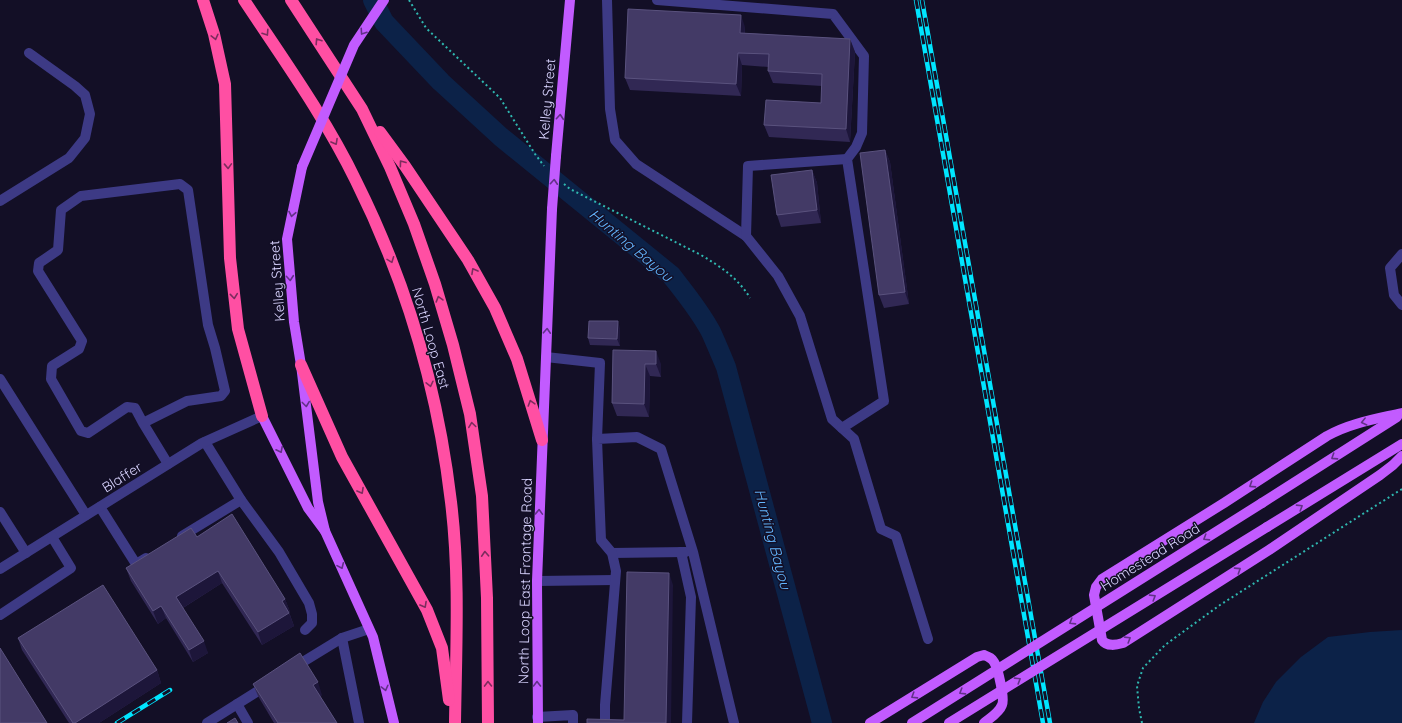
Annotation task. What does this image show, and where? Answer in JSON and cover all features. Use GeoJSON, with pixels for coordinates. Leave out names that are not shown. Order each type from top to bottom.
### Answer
{"type":"FeatureCollection","features":[{"type":"Feature","properties":{"kind":"highway"},"geometry":{"type":"LineString","coordinates":[[203,0],[214,34],[225,84],[230,258],[238,329],[262,416]]}},
{"type":"Feature","properties":{"kind":"highway","name":"North Loop East"},"geometry":{"type":"LineString","coordinates":[[244,0],[323,120],[356,180],[383,240],[404,295],[421,347],[439,425],[451,503],[457,585],[455,723]]}},
{"type":"Feature","properties":{"kind":"highway","name":"North Loop East"},"geometry":{"type":"LineString","coordinates":[[291,0],[362,109],[390,167],[414,224],[453,345],[470,414],[482,496],[487,598],[488,723]]}},
{"type":"Feature","properties":{"kind":"highway"},"geometry":{"type":"LineString","coordinates":[[362,109],[405,166],[468,260],[495,308],[517,359],[542,440]]}},
{"type":"Feature","properties":{"kind":"highway"},"geometry":{"type":"LineString","coordinates":[[301,365],[342,457],[427,610],[442,648],[452,723]]}},
{"type":"Feature","properties":{"kind":"main road","name":"Kelley Street"},"geometry":{"type":"LineString","coordinates":[[326,531],[318,502],[301,365],[294,322],[287,239],[302,167],[354,45],[384,0]]}},
{"type":"Feature","properties":{"kind":"main road","name":"Kelley Street"},"geometry":{"type":"LineString","coordinates":[[542,440],[552,209],[570,0]]}},
{"type":"Feature","properties":{"kind":"main road"},"geometry":{"type":"LineString","coordinates":[[1402,413],[1353,424],[1326,436],[1224,503],[1102,579],[1096,587],[1094,595],[1102,640],[1104,643],[1115,646],[1123,643],[1289,537],[1380,475],[1402,456]]}},
{"type":"Feature","properties":{"kind":"main road","name":"Homestead Road"},"geometry":{"type":"LineString","coordinates":[[912,723],[1262,503],[1402,413]]}},
{"type":"Feature","properties":{"kind":"main road"},"geometry":{"type":"LineString","coordinates":[[262,416],[308,508],[326,531],[373,637],[394,723]]}},
{"type":"Feature","properties":{"kind":"main road","name":"North Loop East Frontage Road"},"geometry":{"type":"LineString","coordinates":[[538,720],[537,581],[542,440]]}},
{"type":"Feature","properties":{"kind":"main road"},"geometry":{"type":"LineString","coordinates":[[949,723],[1402,444]]}},
{"type":"Feature","properties":{"kind":"main road"},"geometry":{"type":"LineString","coordinates":[[870,723],[977,657],[984,655],[991,658],[995,663],[1003,696],[1003,705],[996,714],[984,723]]}},
{"type":"Feature","properties":{"kind":"street"},"geometry":{"type":"LineString","coordinates":[[607,0],[610,109],[615,140],[636,164],[746,236],[778,276],[800,316],[832,419],[854,438],[881,529],[896,536],[928,639]]}},
{"type":"Feature","properties":{"kind":"street"},"geometry":{"type":"LineString","coordinates":[[657,0],[833,14],[864,56],[862,133],[856,147],[847,159],[884,401],[842,428]]}},
{"type":"Feature","properties":{"kind":"street"},"geometry":{"type":"LineString","coordinates":[[0,201],[69,158],[85,138],[90,114],[85,95],[29,53]]}},
{"type":"Feature","properties":{"kind":"street"},"geometry":{"type":"LineString","coordinates":[[746,236],[748,166],[847,159]]}},
{"type":"Feature","properties":{"kind":"street"},"geometry":{"type":"LineString","coordinates":[[143,423],[187,401],[221,396],[225,391],[208,324],[188,190],[180,184],[82,196],[61,210],[58,250],[39,263],[38,271],[82,341],[79,349],[52,366],[51,379],[81,431],[88,433],[127,407],[135,408],[143,423],[168,464]]}},
{"type":"Feature","properties":{"kind":"street"},"geometry":{"type":"LineString","coordinates":[[1402,254],[1390,268],[1394,295],[1402,305]]}},
{"type":"Feature","properties":{"kind":"street"},"geometry":{"type":"LineString","coordinates":[[546,357],[600,363],[597,439],[601,540],[612,553],[616,570],[605,705],[605,722]]}},
{"type":"Feature","properties":{"kind":"street"},"geometry":{"type":"LineString","coordinates":[[0,379],[86,515]]}},
{"type":"Feature","properties":{"kind":"street","name":"Blaffer"},"geometry":{"type":"LineString","coordinates":[[0,569],[205,442],[262,416]]}},
{"type":"Feature","properties":{"kind":"street"},"geometry":{"type":"LineString","coordinates":[[597,439],[637,437],[661,449],[693,552],[734,723]]}},
{"type":"Feature","properties":{"kind":"street"},"geometry":{"type":"LineString","coordinates":[[205,442],[241,500],[279,552],[309,603],[312,614],[312,623],[305,630]]}},
{"type":"Feature","properties":{"kind":"street"},"geometry":{"type":"LineString","coordinates":[[175,540],[241,500]]}},
{"type":"Feature","properties":{"kind":"street"},"geometry":{"type":"LineString","coordinates":[[100,507],[136,564],[156,552]]}},
{"type":"Feature","properties":{"kind":"street"},"geometry":{"type":"LineString","coordinates":[[0,512],[26,553]]}},
{"type":"Feature","properties":{"kind":"street"},"geometry":{"type":"LineString","coordinates":[[0,615],[71,568],[52,537]]}},
{"type":"Feature","properties":{"kind":"street"},"geometry":{"type":"LineString","coordinates":[[681,552],[691,597],[687,723]]}},
{"type":"Feature","properties":{"kind":"street"},"geometry":{"type":"LineString","coordinates":[[612,553],[693,552]]}},
{"type":"Feature","properties":{"kind":"street"},"geometry":{"type":"LineString","coordinates":[[537,581],[615,580]]}},
{"type":"Feature","properties":{"kind":"street"},"geometry":{"type":"LineString","coordinates":[[207,723],[342,638],[369,629]]}},
{"type":"Feature","properties":{"kind":"street"},"geometry":{"type":"LineString","coordinates":[[342,638],[359,723]]}},
{"type":"Feature","properties":{"kind":"street"},"geometry":{"type":"LineString","coordinates":[[237,704],[248,723]]}},
{"type":"Feature","properties":{"kind":"street"},"geometry":{"type":"LineString","coordinates":[[538,720],[573,715],[573,723]]}},
{"type":"Feature","properties":{"kind":"path"},"geometry":{"type":"LineString","coordinates":[[409,0],[426,28],[500,98],[534,154],[546,168]]}},
{"type":"Feature","properties":{"kind":"path"},"geometry":{"type":"LineString","coordinates":[[560,181],[570,189],[666,237],[717,265],[743,286],[750,298]]}},
{"type":"Feature","properties":{"kind":"path"},"geometry":{"type":"LineString","coordinates":[[1142,723],[1137,686],[1143,668],[1164,645],[1220,605],[1402,489]]}},
{"type":"Feature","properties":{"kind":"water"},"geometry":{"type":"Polygon","coordinates":[[[1402,630],[1402,723],[1254,723],[1263,702],[1276,682],[1301,657],[1328,637],[1402,630]]]}},
{"type":"Feature","properties":{"kind":"building"},"geometry":{"type":"Polygon","coordinates":[[[628,9],[741,15],[740,33],[850,39],[846,129],[764,125],[766,100],[821,103],[822,74],[768,71],[769,54],[738,53],[736,84],[625,78],[628,9]]]}},
{"type":"Feature","properties":{"kind":"building"},"geometry":{"type":"Polygon","coordinates":[[[885,150],[905,292],[879,295],[860,153],[885,150]]]}},
{"type":"Feature","properties":{"kind":"building"},"geometry":{"type":"Polygon","coordinates":[[[812,170],[817,210],[777,215],[771,175],[812,170]]]}},
{"type":"Feature","properties":{"kind":"building"},"geometry":{"type":"Polygon","coordinates":[[[589,321],[618,321],[617,339],[588,338],[589,321]]]}},
{"type":"Feature","properties":{"kind":"building"},"geometry":{"type":"Polygon","coordinates":[[[613,350],[656,351],[656,364],[645,364],[644,404],[612,403],[613,350]]]}},
{"type":"Feature","properties":{"kind":"building"},"geometry":{"type":"Polygon","coordinates":[[[232,514],[285,599],[282,601],[289,613],[258,632],[218,571],[176,597],[204,641],[189,650],[161,606],[153,611],[126,568],[191,528],[197,537],[232,514]]]}},
{"type":"Feature","properties":{"kind":"building"},"geometry":{"type":"Polygon","coordinates":[[[627,572],[669,573],[666,723],[587,723],[587,719],[624,720],[627,572]]]}},
{"type":"Feature","properties":{"kind":"building"},"geometry":{"type":"Polygon","coordinates":[[[103,585],[157,670],[73,723],[18,638],[103,585]]]}},
{"type":"Feature","properties":{"kind":"building"},"geometry":{"type":"Polygon","coordinates":[[[0,648],[47,723],[0,723],[0,648]]]}},
{"type":"Feature","properties":{"kind":"building"},"geometry":{"type":"Polygon","coordinates":[[[300,653],[318,682],[313,685],[337,723],[278,723],[253,684],[300,653]]]}},
{"type":"Feature","properties":{"kind":"building"},"geometry":{"type":"Polygon","coordinates":[[[235,718],[238,723],[227,723],[235,718]]]}},
{"type":"Feature","properties":{"kind":"waterway","name":"Hunting Bayou"},"geometry":{"type":"LineString","coordinates":[[373,0],[384,22],[441,82],[501,137],[671,275],[702,317],[711,332],[726,367],[822,723]]}},
{"type":"Feature","properties":{"kind":"railway"},"geometry":{"type":"LineString","coordinates":[[916,0],[1043,723]]}},
{"type":"Feature","properties":{"kind":"railway"},"geometry":{"type":"LineString","coordinates":[[922,0],[1050,723]]}},
{"type":"Feature","properties":{"kind":"railway"},"geometry":{"type":"LineString","coordinates":[[117,723],[170,690]]}}]}
